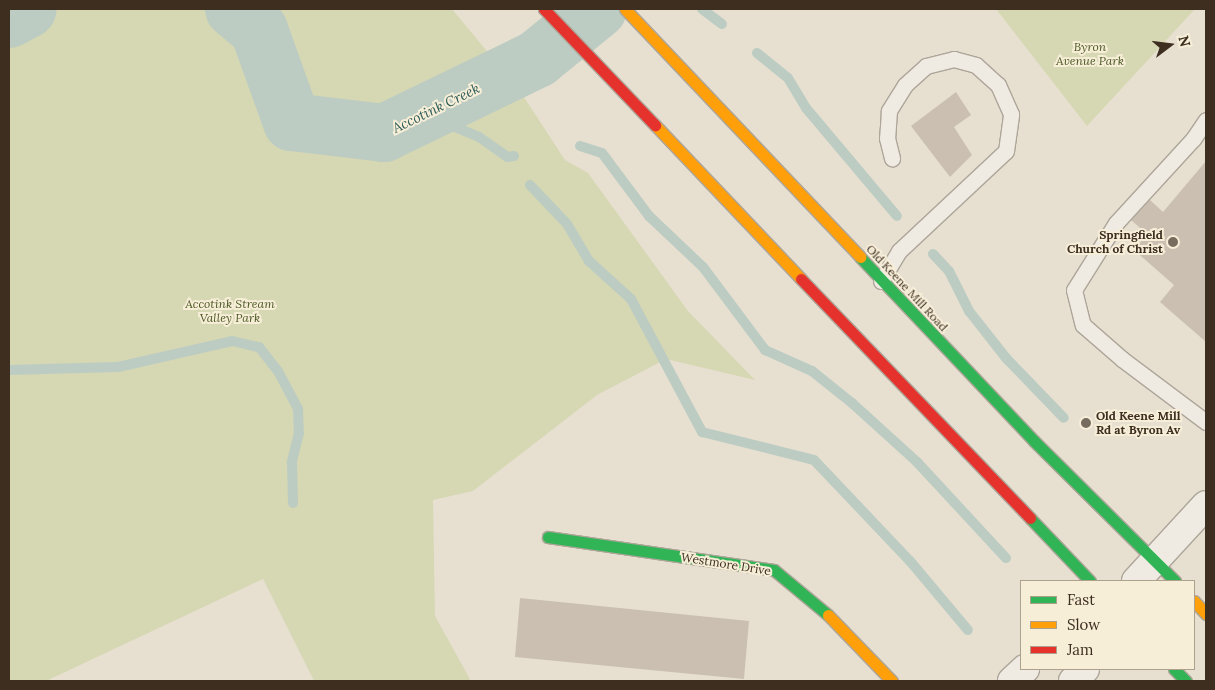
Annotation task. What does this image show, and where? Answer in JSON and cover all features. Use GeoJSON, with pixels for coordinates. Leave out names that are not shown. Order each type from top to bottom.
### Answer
{"type":"FeatureCollection","features":[{"type":"Feature","properties":{"kind":"main road"},"geometry":{"type":"LineString","coordinates":[[544,9],[1089,580]]}},
{"type":"Feature","properties":{"kind":"main road","name":"Old Keene Mill Road"},"geometry":{"type":"LineString","coordinates":[[625,9],[1034,442],[1174,580]]}},
{"type":"Feature","properties":{"kind":"main road","name":"Westmore Drive"},"geometry":{"type":"LineString","coordinates":[[548,537],[774,570],[814,600],[892,681]]}},
{"type":"Feature","properties":{"kind":"main road"},"geometry":{"type":"LineString","coordinates":[[1195,602],[1206,614]]}},
{"type":"Feature","properties":{"kind":"main road"},"geometry":{"type":"LineString","coordinates":[[1175,670],[1186,681]]}},
{"type":"Feature","properties":{"kind":"street"},"geometry":{"type":"LineString","coordinates":[[1137,580],[1206,505]]}},
{"type":"Feature","properties":{"kind":"street"},"geometry":{"type":"LineString","coordinates":[[1012,681],[1024,670]]}},
{"type":"Feature","properties":{"kind":"street"},"geometry":{"type":"LineString","coordinates":[[1074,681],[1084,670]]}},
{"type":"Feature","properties":{"kind":"lane"},"geometry":{"type":"LineString","coordinates":[[881,281],[898,251],[1006,150],[1011,114],[998,85],[976,65],[954,59],[926,66],[905,86],[889,111],[887,138],[892,158]]}},
{"type":"Feature","properties":{"kind":"lane"},"geometry":{"type":"LineString","coordinates":[[1206,120],[1194,139],[1116,223],[1074,290],[1083,325],[1122,359],[1206,422]]}},
{"type":"Feature","properties":{"kind":"green space","name":"Accotink Stream Valley Park"},"geometry":{"type":"Polygon","coordinates":[[[9,9],[452,9],[520,91],[565,160],[588,173],[688,311],[755,380],[666,359],[597,395],[473,491],[433,500],[435,616],[471,681],[314,681],[263,579],[46,681],[9,681],[9,9]]]}},
{"type":"Feature","properties":{"kind":"green space","name":"Byron Avenue Park"},"geometry":{"type":"Polygon","coordinates":[[[996,9],[1195,9],[1087,126],[996,9]]]}},
{"type":"Feature","properties":{"kind":"building"},"geometry":{"type":"Polygon","coordinates":[[[956,92],[971,115],[954,127],[972,155],[950,177],[911,126],[956,92]]]}},
{"type":"Feature","properties":{"kind":"building","name":"Springfield Church of Christ"},"geometry":{"type":"Polygon","coordinates":[[[1206,161],[1206,342],[1160,302],[1174,285],[1134,250],[1147,234],[1131,220],[1150,200],[1163,212],[1206,161]]]}},
{"type":"Feature","properties":{"kind":"building"},"geometry":{"type":"Polygon","coordinates":[[[520,598],[749,621],[744,679],[515,657],[520,598]]]}},
{"type":"Feature","properties":{"kind":"waterway","name":"Accotink Creek"},"geometry":{"type":"LineString","coordinates":[[9,19],[28,9]]}},
{"type":"Feature","properties":{"kind":"waterway","name":"Accotink Creek"},"geometry":{"type":"LineString","coordinates":[[234,9],[259,30],[292,122],[384,133],[537,59],[598,9]]}},
{"type":"Feature","properties":{"kind":"waterway"},"geometry":{"type":"LineString","coordinates":[[702,9],[722,24]]}},
{"type":"Feature","properties":{"kind":"waterway"},"geometry":{"type":"LineString","coordinates":[[757,53],[788,78],[806,108],[897,216]]}},
{"type":"Feature","properties":{"kind":"waterway"},"geometry":{"type":"LineString","coordinates":[[424,114],[479,137],[508,157],[514,156]]}},
{"type":"Feature","properties":{"kind":"waterway"},"geometry":{"type":"LineString","coordinates":[[580,146],[602,153],[649,216],[703,267],[765,350],[812,371],[852,403],[917,462],[1006,558]]}},
{"type":"Feature","properties":{"kind":"waterway"},"geometry":{"type":"LineString","coordinates":[[530,185],[567,224],[589,261],[631,299],[702,432],[814,460],[910,561],[968,630]]}},
{"type":"Feature","properties":{"kind":"waterway"},"geometry":{"type":"LineString","coordinates":[[933,254],[949,271],[969,311],[1006,358],[1064,418]]}},
{"type":"Feature","properties":{"kind":"waterway"},"geometry":{"type":"LineString","coordinates":[[9,370],[118,367],[232,341],[259,347],[278,371],[298,409],[299,433],[292,462],[293,503]]}},
{"type":"Feature","properties":{"kind":"traffic: fast"},"geometry":{"type":"LineString","coordinates":[[860,257],[1034,441],[1174,580]]}},
{"type":"Feature","properties":{"kind":"traffic: fast"},"geometry":{"type":"LineString","coordinates":[[1030,518],[1089,580]]}},
{"type":"Feature","properties":{"kind":"traffic: fast"},"geometry":{"type":"LineString","coordinates":[[548,537],[774,570],[828,615]]}},
{"type":"Feature","properties":{"kind":"traffic: fast"},"geometry":{"type":"LineString","coordinates":[[1175,670],[1186,681]]}},
{"type":"Feature","properties":{"kind":"traffic: slow"},"geometry":{"type":"LineString","coordinates":[[625,9],[860,257]]}},
{"type":"Feature","properties":{"kind":"traffic: slow"},"geometry":{"type":"LineString","coordinates":[[655,125],[801,279]]}},
{"type":"Feature","properties":{"kind":"traffic: slow"},"geometry":{"type":"LineString","coordinates":[[1195,602],[1206,614]]}},
{"type":"Feature","properties":{"kind":"traffic: slow"},"geometry":{"type":"LineString","coordinates":[[828,615],[892,681]]}},
{"type":"Feature","properties":{"kind":"traffic: jam"},"geometry":{"type":"LineString","coordinates":[[544,9],[655,125]]}},
{"type":"Feature","properties":{"kind":"traffic: jam"},"geometry":{"type":"LineString","coordinates":[[801,279],[1030,518]]}},
{"type":"Feature","properties":{"kind":"place","name":"Springfield Church of Christ"},"geometry":{"type":"Point","coordinates":[1173,242]}},
{"type":"Feature","properties":{"kind":"place","name":"Old Keene Mill Rd at Byron Av"},"geometry":{"type":"Point","coordinates":[1086,423]}}]}
